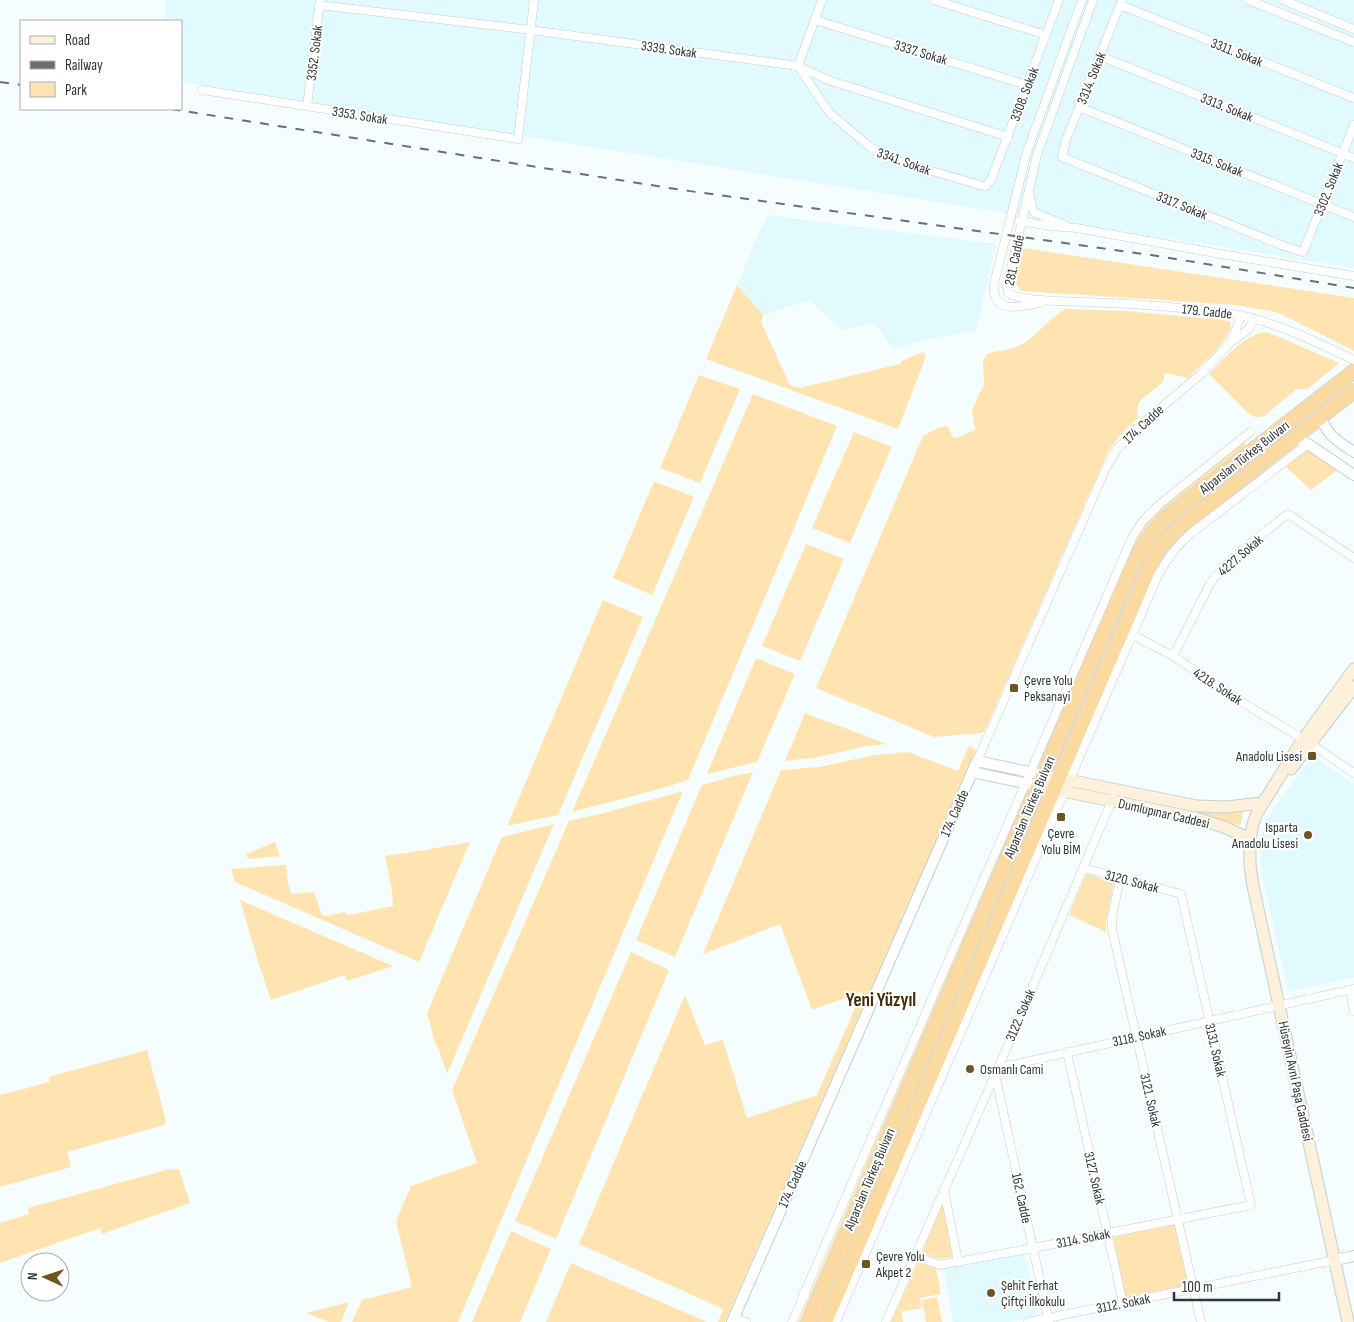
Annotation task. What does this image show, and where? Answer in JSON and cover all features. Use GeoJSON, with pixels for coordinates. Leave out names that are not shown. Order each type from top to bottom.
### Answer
{"type":"FeatureCollection","features":[{"type":"Feature","properties":{"kind":"highway","name":"Alparslan Türkeş Bulvarı"},"geometry":{"type":"LineString","coordinates":[[808,1322],[1034,779],[1141,548],[1165,519],[1354,371]]}},
{"type":"Feature","properties":{"kind":"highway","name":"Alparslan Türkeş Bulvarı"},"geometry":{"type":"LineString","coordinates":[[825,1322],[1062,785],[1145,574],[1158,550],[1175,531],[1354,391]]}},
{"type":"Feature","properties":{"kind":"main road"},"geometry":{"type":"LineString","coordinates":[[1250,840],[1253,824],[1262,803],[1307,741],[1354,669]]}},
{"type":"Feature","properties":{"kind":"main road"},"geometry":{"type":"LineString","coordinates":[[1307,741],[1354,687]]}},
{"type":"Feature","properties":{"kind":"main road","name":"Dumlupınar Caddesi"},"geometry":{"type":"LineString","coordinates":[[1034,779],[1062,785],[1112,801],[1196,818],[1224,827],[1250,840]]}},
{"type":"Feature","properties":{"kind":"main road","name":"Dumlupınar Caddesi"},"geometry":{"type":"LineString","coordinates":[[1062,785],[1116,790],[1209,807],[1262,803]]}},
{"type":"Feature","properties":{"kind":"main road","name":"Hüseyin Avni Paşa Caddesi"},"geometry":{"type":"LineString","coordinates":[[1250,840],[1250,865],[1253,886],[1348,1322]]}},
{"type":"Feature","properties":{"kind":"street"},"geometry":{"type":"LineString","coordinates":[[531,30],[534,0]]}},
{"type":"Feature","properties":{"kind":"street"},"geometry":{"type":"LineString","coordinates":[[798,66],[822,0]]}},
{"type":"Feature","properties":{"kind":"street"},"geometry":{"type":"LineString","coordinates":[[934,0],[1046,35]]}},
{"type":"Feature","properties":{"kind":"street","name":"3308. Sokak"},"geometry":{"type":"LineString","coordinates":[[986,186],[992,180],[1059,0]]}},
{"type":"Feature","properties":{"kind":"street","name":"281. Cadde"},"geometry":{"type":"LineString","coordinates":[[1052,301],[1007,307],[1000,304],[996,299],[994,284],[1030,145],[1082,0]]}},
{"type":"Feature","properties":{"kind":"street","name":"281. Cadde"},"geometry":{"type":"LineString","coordinates":[[1052,301],[1018,298],[1010,295],[1007,291],[1007,286],[1029,189],[1042,142],[1093,0]]}},
{"type":"Feature","properties":{"kind":"street"},"geometry":{"type":"LineString","coordinates":[[1248,0],[1354,42]]}},
{"type":"Feature","properties":{"kind":"street"},"geometry":{"type":"LineString","coordinates":[[1283,0],[1354,29]]}},
{"type":"Feature","properties":{"kind":"street","name":"3339. Sokak"},"geometry":{"type":"LineString","coordinates":[[319,2],[798,66],[828,80],[1008,137]]}},
{"type":"Feature","properties":{"kind":"street","name":"3352. Sokak"},"geometry":{"type":"LineString","coordinates":[[307,106],[319,2]]}},
{"type":"Feature","properties":{"kind":"street","name":"3314. Sokak"},"geometry":{"type":"LineString","coordinates":[[1062,157],[1066,140],[1121,3]]}},
{"type":"Feature","properties":{"kind":"street","name":"3311. Sokak"},"geometry":{"type":"LineString","coordinates":[[1121,3],[1354,98]]}},
{"type":"Feature","properties":{"kind":"street","name":"3337. Sokak"},"geometry":{"type":"LineString","coordinates":[[815,20],[1027,85]]}},
{"type":"Feature","properties":{"kind":"street","name":"3353. Sokak"},"geometry":{"type":"LineString","coordinates":[[202,90],[518,139],[531,30]]}},
{"type":"Feature","properties":{"kind":"street","name":"3313. Sokak"},"geometry":{"type":"LineString","coordinates":[[1100,56],[1354,158]]}},
{"type":"Feature","properties":{"kind":"street","name":"3341. Sokak"},"geometry":{"type":"LineString","coordinates":[[798,66],[826,108],[878,153],[888,158],[986,186]]}},
{"type":"Feature","properties":{"kind":"street","name":"3315. Sokak"},"geometry":{"type":"LineString","coordinates":[[1079,107],[1354,217]]}},
{"type":"Feature","properties":{"kind":"street","name":"3302. Sokak"},"geometry":{"type":"LineString","coordinates":[[1302,252],[1354,126]]}},
{"type":"Feature","properties":{"kind":"street","name":"3317. Sokak"},"geometry":{"type":"LineString","coordinates":[[1062,157],[1275,243],[1302,252]]}},
{"type":"Feature","properties":{"kind":"street"},"geometry":{"type":"LineString","coordinates":[[1029,189],[1033,210],[1036,213],[1076,228]]}},
{"type":"Feature","properties":{"kind":"street"},"geometry":{"type":"LineString","coordinates":[[1010,220],[1076,228],[1354,276]]}},
{"type":"Feature","properties":{"kind":"street","name":"179. Cadde"},"geometry":{"type":"LineString","coordinates":[[1052,301],[1136,304],[1241,315],[1295,332],[1354,360]]}},
{"type":"Feature","properties":{"kind":"street"},"geometry":{"type":"LineString","coordinates":[[1231,342],[1241,315]]}},
{"type":"Feature","properties":{"kind":"street","name":"174. Cadde"},"geometry":{"type":"LineString","coordinates":[[733,1320],[972,772],[1112,457],[1121,444],[1135,430],[1202,372],[1231,342],[1248,330],[1255,319]]}},
{"type":"Feature","properties":{"kind":"street"},"geometry":{"type":"LineString","coordinates":[[1321,416],[1329,434],[1354,452]]}},
{"type":"Feature","properties":{"kind":"street"},"geometry":{"type":"LineString","coordinates":[[792,1322],[1034,779],[1127,548],[1136,531],[1148,515],[1250,432]]}},
{"type":"Feature","properties":{"kind":"street"},"geometry":{"type":"LineString","coordinates":[[1294,437],[1308,444],[1354,475]]}},
{"type":"Feature","properties":{"kind":"street"},"geometry":{"type":"LineString","coordinates":[[836,1322],[1062,785],[1133,635],[1158,575],[1181,542],[1308,444]]}},
{"type":"Feature","properties":{"kind":"street","name":"4227. Sokak"},"geometry":{"type":"LineString","coordinates":[[1173,656],[1217,573],[1226,563],[1288,514],[1354,558]]}},
{"type":"Feature","properties":{"kind":"street","name":"4218. Sokak"},"geometry":{"type":"LineString","coordinates":[[1133,635],[1173,656],[1354,773]]}},
{"type":"Feature","properties":{"kind":"street"},"geometry":{"type":"LineString","coordinates":[[977,761],[1034,779]]}},
{"type":"Feature","properties":{"kind":"street"},"geometry":{"type":"LineString","coordinates":[[972,772],[1034,779]]}},
{"type":"Feature","properties":{"kind":"street","name":"3122. Sokak"},"geometry":{"type":"LineString","coordinates":[[886,1322],[997,1071],[1116,790]]}},
{"type":"Feature","properties":{"kind":"street","name":"3120. Sokak"},"geometry":{"type":"LineString","coordinates":[[1083,868],[1181,894]]}},
{"type":"Feature","properties":{"kind":"street","name":"3121. Sokak"},"geometry":{"type":"LineString","coordinates":[[1120,878],[1112,918],[1112,929],[1201,1322]]}},
{"type":"Feature","properties":{"kind":"street","name":"3131. Sokak"},"geometry":{"type":"LineString","coordinates":[[1181,894],[1251,1205]]}},
{"type":"Feature","properties":{"kind":"street"},"geometry":{"type":"LineString","coordinates":[[1352,989],[1354,1011]]}},
{"type":"Feature","properties":{"kind":"street","name":"3118. Sokak"},"geometry":{"type":"LineString","coordinates":[[997,1071],[1066,1052],[1352,989]]}},
{"type":"Feature","properties":{"kind":"street","name":"3127. Sokak"},"geometry":{"type":"LineString","coordinates":[[1066,1052],[1123,1303]]}},
{"type":"Feature","properties":{"kind":"street","name":"162. Cadde"},"geometry":{"type":"LineString","coordinates":[[997,1071],[1049,1320]]}},
{"type":"Feature","properties":{"kind":"street"},"geometry":{"type":"LineString","coordinates":[[944,1190],[958,1261]]}},
{"type":"Feature","properties":{"kind":"street","name":"3114. Sokak"},"geometry":{"type":"LineString","coordinates":[[915,1256],[940,1264],[1033,1248],[1251,1205]]}},
{"type":"Feature","properties":{"kind":"street"},"geometry":{"type":"LineString","coordinates":[[1335,1260],[1354,1256]]}},
{"type":"Feature","properties":{"kind":"street","name":"3112. Sokak"},"geometry":{"type":"LineString","coordinates":[[1028,1322],[1049,1320],[1194,1288],[1335,1260]]}},
{"type":"Feature","properties":{"kind":"street"},"geometry":{"type":"LineString","coordinates":[[733,1320],[746,1322]]}},
{"type":"Feature","properties":{"kind":"shaded area"},"geometry":{"type":"Polygon","coordinates":[[[166,0],[1354,0],[1354,268],[182,82],[182,20],[164,20],[166,0]]]}},
{"type":"Feature","properties":{"kind":"shaded area"},"geometry":{"type":"Polygon","coordinates":[[[767,215],[996,244],[976,331],[938,337],[896,348],[889,345],[880,328],[871,323],[842,330],[809,300],[763,315],[737,285],[767,215]]]}},
{"type":"Feature","properties":{"kind":"shaded area","name":"Isparta Anadolu Lisesi"},"geometry":{"type":"Polygon","coordinates":[[[1313,756],[1354,784],[1354,977],[1288,992],[1262,875],[1261,844],[1265,825],[1273,809],[1313,756]]]}},
{"type":"Feature","properties":{"kind":"shaded area","name":"Şehit Ferhat Çiftçi İlkokulu"},"geometry":{"type":"Polygon","coordinates":[[[1025,1254],[1039,1316],[1008,1322],[953,1322],[944,1269],[1025,1254]]]}},
{"type":"Feature","properties":{"kind":"green space"},"geometry":{"type":"Polygon","coordinates":[[[1023,248],[1354,298],[1354,351],[1281,314],[1270,311],[1236,305],[1021,291],[1015,283],[1023,248]]]}},
{"type":"Feature","properties":{"kind":"green space"},"geometry":{"type":"Polygon","coordinates":[[[737,285],[763,315],[761,322],[790,385],[800,388],[900,364],[903,360],[923,352],[926,356],[898,429],[706,359],[737,285]]]}},
{"type":"Feature","properties":{"kind":"green space"},"geometry":{"type":"Polygon","coordinates":[[[1066,309],[1126,311],[1223,320],[1230,322],[1231,327],[1225,340],[1188,378],[1165,373],[1163,382],[1138,404],[1137,419],[1109,451],[985,730],[982,733],[934,737],[816,688],[923,436],[947,425],[952,436],[956,438],[975,430],[972,410],[984,384],[983,361],[987,354],[1021,345],[1066,309]]]}},
{"type":"Feature","properties":{"kind":"green space"},"geometry":{"type":"Polygon","coordinates":[[[1266,332],[1339,363],[1308,389],[1297,389],[1264,416],[1256,417],[1246,411],[1209,374],[1242,343],[1257,334],[1266,332]]]}},
{"type":"Feature","properties":{"kind":"green space"},"geometry":{"type":"Polygon","coordinates":[[[699,375],[740,389],[700,483],[660,468],[699,375]]]}},
{"type":"Feature","properties":{"kind":"green space"},"geometry":{"type":"Polygon","coordinates":[[[753,394],[837,426],[688,780],[572,812],[753,394]]]}},
{"type":"Feature","properties":{"kind":"green space"},"geometry":{"type":"Polygon","coordinates":[[[854,432],[892,447],[850,543],[812,528],[854,432]]]}},
{"type":"Feature","properties":{"kind":"green space"},"geometry":{"type":"Polygon","coordinates":[[[1244,442],[1246,446],[1165,510],[1138,543],[1131,555],[1042,762],[1039,761],[1134,542],[1146,523],[1162,507],[1244,442]]]}},
{"type":"Feature","properties":{"kind":"green space"},"geometry":{"type":"Polygon","coordinates":[[[1308,447],[1336,468],[1336,471],[1311,490],[1285,466],[1308,447]]]}},
{"type":"Feature","properties":{"kind":"green space"},"geometry":{"type":"Polygon","coordinates":[[[654,481],[694,497],[652,595],[613,578],[654,481]]]}},
{"type":"Feature","properties":{"kind":"green space"},"geometry":{"type":"Polygon","coordinates":[[[806,544],[844,559],[800,661],[762,646],[806,544]]]}},
{"type":"Feature","properties":{"kind":"green space"},"geometry":{"type":"Polygon","coordinates":[[[603,600],[643,617],[558,815],[507,826],[603,600]]]}},
{"type":"Feature","properties":{"kind":"green space"},"geometry":{"type":"Polygon","coordinates":[[[756,658],[795,674],[757,762],[707,774],[756,658]]]}},
{"type":"Feature","properties":{"kind":"green space"},"geometry":{"type":"Polygon","coordinates":[[[805,713],[887,744],[867,746],[814,758],[785,761],[805,713]]]}},
{"type":"Feature","properties":{"kind":"green space"},"geometry":{"type":"Polygon","coordinates":[[[969,746],[976,751],[725,1322],[718,1322],[723,1309],[579,1244],[685,995],[705,1045],[723,1040],[747,1118],[817,1095],[862,992],[812,1010],[780,924],[703,954],[781,770],[819,767],[875,755],[908,752],[958,771],[969,746]]]}},
{"type":"Feature","properties":{"kind":"green space"},"geometry":{"type":"Polygon","coordinates":[[[753,772],[675,957],[636,940],[702,785],[753,772]]]}},
{"type":"Feature","properties":{"kind":"green space"},"geometry":{"type":"Polygon","coordinates":[[[1026,790],[1029,792],[802,1322],[798,1322],[1026,790]]]}},
{"type":"Feature","properties":{"kind":"green space"},"geometry":{"type":"Polygon","coordinates":[[[683,791],[458,1322],[352,1322],[362,1300],[412,1287],[396,1221],[411,1186],[477,1163],[452,1090],[569,821],[683,791]]]}},
{"type":"Feature","properties":{"kind":"green space"},"geometry":{"type":"Polygon","coordinates":[[[1120,794],[1221,812],[1241,812],[1243,813],[1241,824],[1238,825],[1118,798],[1120,794]]]}},
{"type":"Feature","properties":{"kind":"green space"},"geometry":{"type":"Polygon","coordinates":[[[554,824],[447,1074],[435,1043],[427,1013],[502,837],[554,824]]]}},
{"type":"Feature","properties":{"kind":"green space"},"geometry":{"type":"Polygon","coordinates":[[[275,842],[280,856],[248,859],[246,854],[275,842]]]}},
{"type":"Feature","properties":{"kind":"green space"},"geometry":{"type":"Polygon","coordinates":[[[470,842],[419,962],[235,882],[231,869],[286,865],[288,884],[292,894],[314,892],[322,915],[326,916],[344,912],[349,915],[393,906],[385,856],[470,842]]]}},
{"type":"Feature","properties":{"kind":"green space"},"geometry":{"type":"Polygon","coordinates":[[[1086,874],[1114,882],[1106,932],[1069,915],[1086,874]]]}},
{"type":"Feature","properties":{"kind":"green space"},"geometry":{"type":"Polygon","coordinates":[[[240,900],[393,966],[347,981],[345,975],[271,1000],[240,900]]]}},
{"type":"Feature","properties":{"kind":"green space"},"geometry":{"type":"Polygon","coordinates":[[[631,952],[669,970],[556,1239],[515,1221],[631,952]]]}},
{"type":"Feature","properties":{"kind":"green space"},"geometry":{"type":"Polygon","coordinates":[[[147,1050],[166,1121],[164,1125],[67,1152],[71,1167],[0,1187],[0,1095],[49,1082],[49,1077],[147,1050]]]}},
{"type":"Feature","properties":{"kind":"green space"},"geometry":{"type":"Polygon","coordinates":[[[170,1169],[179,1169],[190,1203],[102,1234],[100,1228],[31,1252],[20,1252],[20,1256],[0,1263],[0,1223],[29,1214],[28,1208],[170,1169]]]}},
{"type":"Feature","properties":{"kind":"green space"},"geometry":{"type":"Polygon","coordinates":[[[941,1206],[944,1206],[953,1257],[939,1259],[922,1253],[941,1206]]]}},
{"type":"Feature","properties":{"kind":"green space"},"geometry":{"type":"Polygon","coordinates":[[[1175,1224],[1189,1285],[1125,1298],[1113,1237],[1175,1224]]]}},
{"type":"Feature","properties":{"kind":"green space"},"geometry":{"type":"Polygon","coordinates":[[[511,1231],[551,1249],[520,1322],[472,1322],[511,1231]]]}},
{"type":"Feature","properties":{"kind":"green space"},"geometry":{"type":"Polygon","coordinates":[[[918,1262],[936,1269],[941,1294],[920,1298],[922,1308],[901,1312],[903,1322],[891,1322],[918,1262]]]}},
{"type":"Feature","properties":{"kind":"green space"},"geometry":{"type":"Polygon","coordinates":[[[571,1263],[707,1322],[546,1322],[571,1263]]]}},
{"type":"Feature","properties":{"kind":"green space"},"geometry":{"type":"Polygon","coordinates":[[[937,1297],[942,1322],[926,1322],[922,1300],[937,1297]]]}},
{"type":"Feature","properties":{"kind":"green space"},"geometry":{"type":"Polygon","coordinates":[[[349,1302],[341,1322],[329,1322],[306,1313],[349,1302]]]}},
{"type":"Feature","properties":{"kind":"railway"},"geometry":{"type":"LineString","coordinates":[[0,82],[20,85]]}},
{"type":"Feature","properties":{"kind":"railway"},"geometry":{"type":"LineString","coordinates":[[177,110],[682,190],[1151,255],[1354,288]]}},
{"type":"Feature","properties":{"kind":"place","name":"Çevre Yolu Peksanayi"},"geometry":{"type":"Point","coordinates":[1014,688]}},
{"type":"Feature","properties":{"kind":"place","name":"Anadolu Lisesi"},"geometry":{"type":"Point","coordinates":[1312,756]}},
{"type":"Feature","properties":{"kind":"place","name":"Çevre Yolu BİM"},"geometry":{"type":"Point","coordinates":[1061,817]}},
{"type":"Feature","properties":{"kind":"place","name":"Isparta Anadolu Lisesi"},"geometry":{"type":"Point","coordinates":[1308,835]}},
{"type":"Feature","properties":{"kind":"place","name":"Osmanlı Cami"},"geometry":{"type":"Point","coordinates":[970,1069]}},
{"type":"Feature","properties":{"kind":"place","name":"Çevre Yolu Akpet 2"},"geometry":{"type":"Point","coordinates":[866,1264]}},
{"type":"Feature","properties":{"kind":"place","name":"Şehit Ferhat Çiftçi İlkokulu"},"geometry":{"type":"Point","coordinates":[991,1293]}},
{"type":"Feature","properties":{"kind":"district","name":"Yeni Yüzyıl"},"geometry":{"type":"Point","coordinates":[881,999]}}]}
